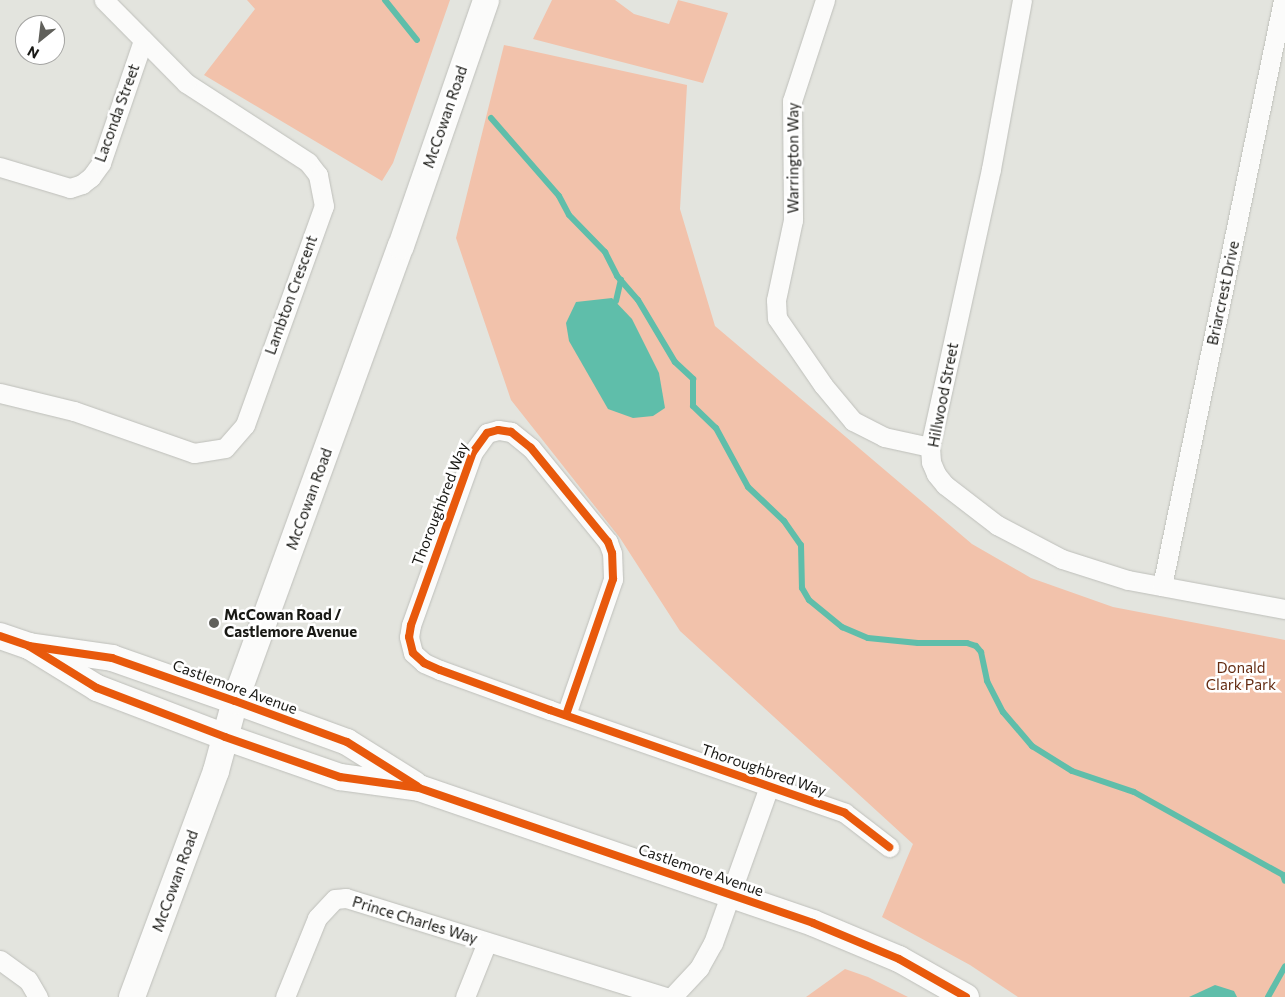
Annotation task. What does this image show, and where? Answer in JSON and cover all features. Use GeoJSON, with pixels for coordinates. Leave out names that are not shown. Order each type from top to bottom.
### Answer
{"type":"FeatureCollection","features":[{"type":"Feature","properties":{"kind":"street","name":"Lambton Crescent"},"geometry":{"type":"LineString","coordinates":[[0,393],[74,410],[194,453],[225,448],[245,425],[324,206],[323,191],[318,175],[308,162],[202,96],[170,70],[104,0]]}},
{"type":"Feature","properties":{"kind":"street","name":"McCowan Road"},"geometry":{"type":"LineString","coordinates":[[132,997],[216,771],[235,701],[401,246],[486,0]]}},
{"type":"Feature","properties":{"kind":"street","name":"Warrington Way"},"geometry":{"type":"LineString","coordinates":[[825,0],[792,101],[793,220],[776,300],[777,318],[823,385],[853,421],[884,437],[930,446]]}},
{"type":"Feature","properties":{"kind":"street","name":"Hillwood Street"},"geometry":{"type":"LineString","coordinates":[[1022,0],[991,169],[930,446],[931,462],[945,485],[997,525],[1039,548],[1089,569],[1162,586],[1285,609]]}},
{"type":"Feature","properties":{"kind":"street","name":"Briarcrest Drive"},"geometry":{"type":"LineString","coordinates":[[1162,586],[1283,0]]}},
{"type":"Feature","properties":{"kind":"street","name":"Laconda Street"},"geometry":{"type":"LineString","coordinates":[[0,167],[70,188],[82,184],[91,177],[101,163],[143,40]]}},
{"type":"Feature","properties":{"kind":"street","name":"Thoroughbred Way"},"geometry":{"type":"LineString","coordinates":[[566,715],[613,579],[612,553],[608,542],[531,448],[511,432],[498,430],[487,433],[473,452],[409,638],[413,653],[424,663],[566,715],[845,813],[889,847]]}},
{"type":"Feature","properties":{"kind":"street","name":"Castlemore Avenue"},"geometry":{"type":"LineString","coordinates":[[0,636],[29,646],[112,658],[235,701],[347,742],[419,788]]}},
{"type":"Feature","properties":{"kind":"street","name":"Castlemore Avenue"},"geometry":{"type":"LineString","coordinates":[[29,646],[97,688],[225,737],[340,777],[419,788],[729,895],[876,947],[966,997]]}},
{"type":"Feature","properties":{"kind":"street"},"geometry":{"type":"LineString","coordinates":[[672,997],[685,986],[706,956],[769,786]]}},
{"type":"Feature","properties":{"kind":"street","name":"Prince Charles Way"},"geometry":{"type":"LineString","coordinates":[[285,997],[317,918],[335,899],[357,901],[666,997]]}},
{"type":"Feature","properties":{"kind":"street","name":"Prince Charles Way"},"geometry":{"type":"LineString","coordinates":[[465,997],[487,942]]}},
{"type":"Feature","properties":{"kind":"street"},"geometry":{"type":"LineString","coordinates":[[0,960],[28,980],[38,997]]}},
{"type":"Feature","properties":{"kind":"green space"},"geometry":{"type":"Polygon","coordinates":[[[247,0],[450,0],[393,163],[382,181],[204,75],[255,9],[247,0]]]}},
{"type":"Feature","properties":{"kind":"green space"},"geometry":{"type":"Polygon","coordinates":[[[552,0],[615,0],[634,14],[669,24],[678,0],[728,13],[703,83],[533,39],[552,0]]]}},
{"type":"Feature","properties":{"kind":"green space","name":"Donald Clark Park"},"geometry":{"type":"Polygon","coordinates":[[[504,45],[687,85],[680,209],[715,326],[972,544],[1031,578],[1113,607],[1285,640],[1285,997],[1018,997],[970,965],[882,917],[913,844],[680,631],[620,538],[511,400],[456,238],[504,45]]]}},
{"type":"Feature","properties":{"kind":"green space"},"geometry":{"type":"Polygon","coordinates":[[[845,969],[868,977],[908,997],[806,997],[845,969]]]}},
{"type":"Feature","properties":{"kind":"shaded area"},"geometry":{"type":"Polygon","coordinates":[[[612,298],[632,319],[659,373],[665,408],[653,416],[633,418],[608,409],[569,341],[566,323],[576,302],[612,298]]]}},
{"type":"Feature","properties":{"kind":"shaded area"},"geometry":{"type":"Polygon","coordinates":[[[1215,985],[1234,991],[1237,997],[1189,997],[1215,985]]]}},
{"type":"Feature","properties":{"kind":"waterway"},"geometry":{"type":"LineString","coordinates":[[385,0],[417,40]]}},
{"type":"Feature","properties":{"kind":"waterway"},"geometry":{"type":"LineString","coordinates":[[491,118],[559,196],[569,215],[605,252],[617,276],[638,300],[675,362],[693,379],[693,406],[716,428],[748,487],[784,521],[801,545],[802,588],[809,600],[842,627],[868,638],[918,643],[967,643],[976,646],[981,652],[987,681],[1003,712],[1032,746],[1072,771],[1134,792],[1283,875],[1285,881]]}},
{"type":"Feature","properties":{"kind":"waterway"},"geometry":{"type":"LineString","coordinates":[[616,301],[621,280]]}},
{"type":"Feature","properties":{"kind":"waterway"},"geometry":{"type":"LineString","coordinates":[[1268,997],[1285,966]]}},
{"type":"Feature","properties":{"kind":"cycle path"},"geometry":{"type":"LineString","coordinates":[[566,715],[613,579],[612,553],[608,542],[531,448],[511,432],[498,430],[487,433],[473,452],[411,625],[409,637],[413,653],[424,663],[440,670],[550,710],[845,813],[889,847]]}},
{"type":"Feature","properties":{"kind":"cycle path"},"geometry":{"type":"LineString","coordinates":[[0,636],[29,646],[112,658],[235,701],[347,742],[417,786]]}},
{"type":"Feature","properties":{"kind":"cycle path"},"geometry":{"type":"LineString","coordinates":[[29,646],[97,688],[225,737],[340,777],[419,788],[813,923],[899,959],[966,997]]}},
{"type":"Feature","properties":{"kind":"place","name":"McCowan Road / Castlemore Avenue"},"geometry":{"type":"Point","coordinates":[214,623]}}]}
